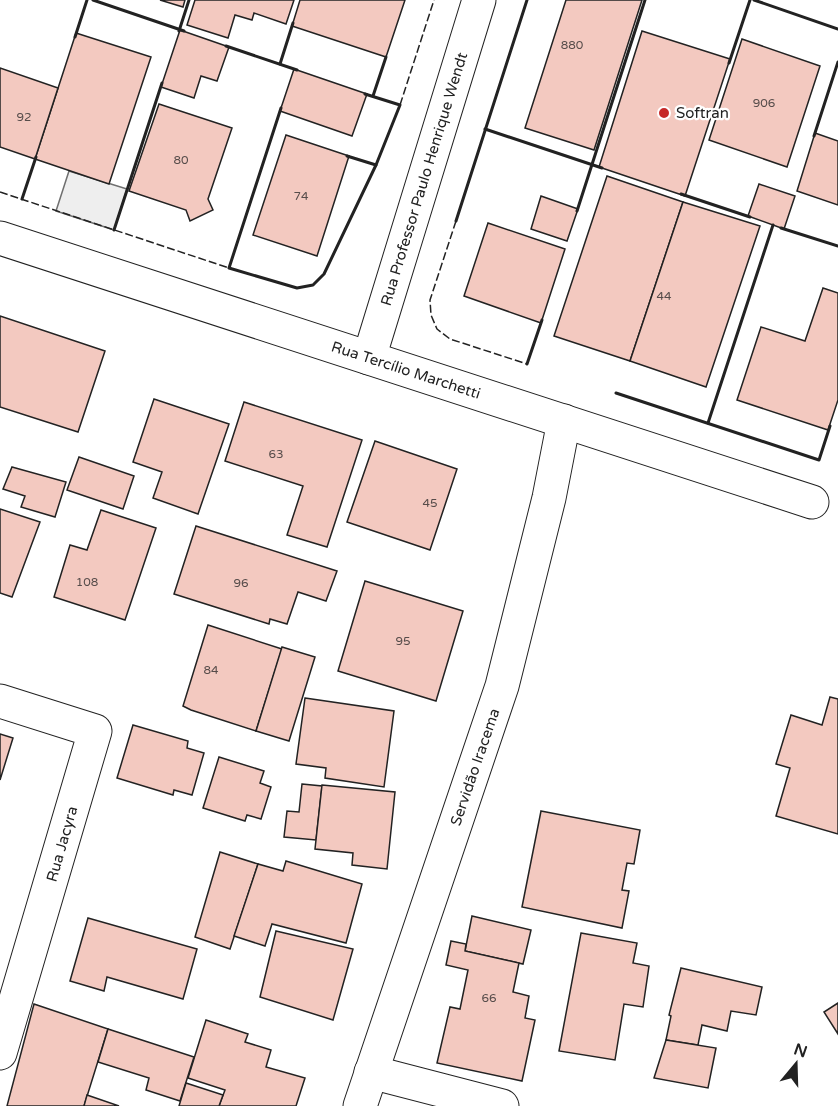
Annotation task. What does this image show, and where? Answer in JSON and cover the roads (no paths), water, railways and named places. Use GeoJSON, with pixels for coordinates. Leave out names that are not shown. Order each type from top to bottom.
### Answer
{"type":"FeatureCollection","features":[{"type":"Feature","properties":{"kind":"street","name":"Rua Professor Paulo Henrique Wendt"},"geometry":{"type":"LineString","coordinates":[[369,358],[479,0]]}},
{"type":"Feature","properties":{"kind":"street","name":"Rua Tercílio Marchetti"},"geometry":{"type":"LineString","coordinates":[[0,238],[812,502]]}},
{"type":"Feature","properties":{"kind":"street","name":"Servidão Iracema"},"geometry":{"type":"LineString","coordinates":[[360,1106],[502,686],[549,498],[564,421]]}},
{"type":"Feature","properties":{"kind":"street","name":"Rua Jacyra"},"geometry":{"type":"LineString","coordinates":[[0,701],[95,731],[0,1053]]}},
{"type":"Feature","properties":{"kind":"street"},"geometry":{"type":"LineString","coordinates":[[371,1072],[502,1106]]}},
{"type":"Feature","properties":{"kind":"place","name":"Softran"},"geometry":{"type":"Point","coordinates":[664,113]}}]}
